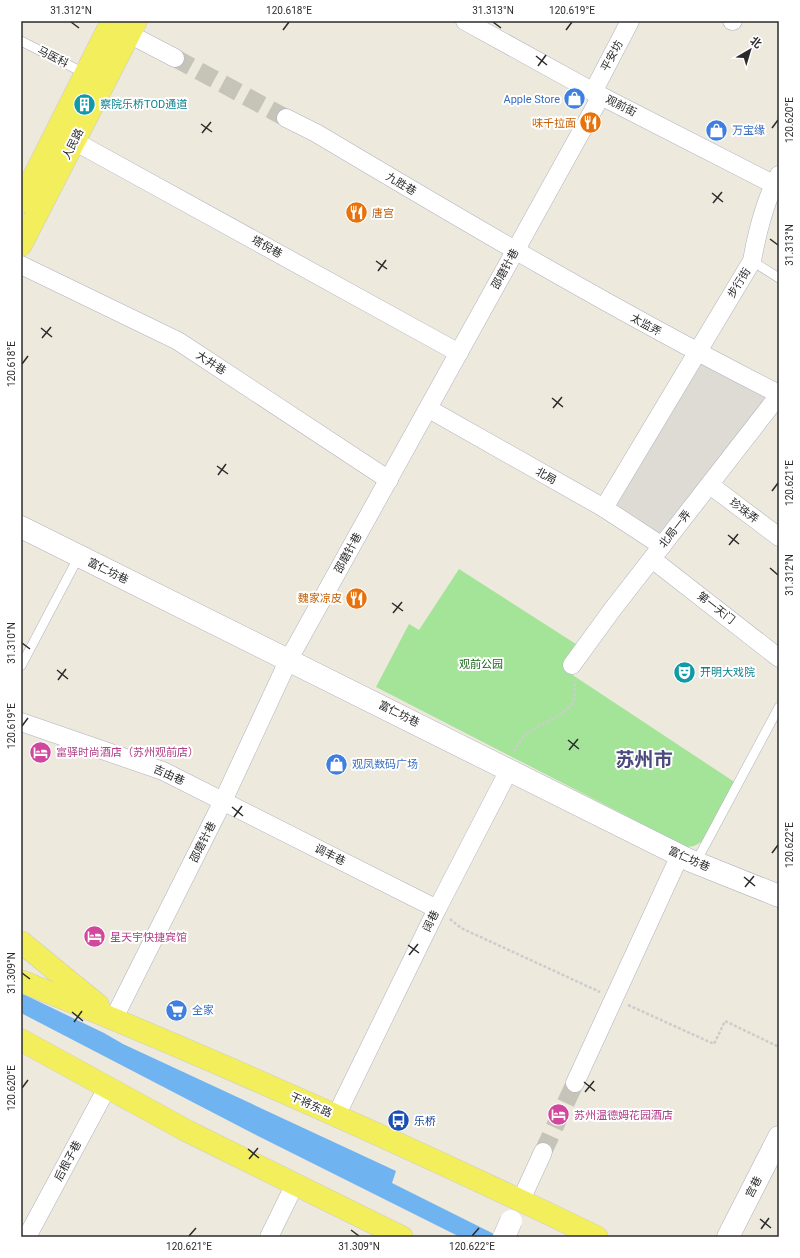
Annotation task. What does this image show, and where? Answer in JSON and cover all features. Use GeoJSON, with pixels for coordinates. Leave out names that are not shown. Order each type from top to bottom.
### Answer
{"type":"FeatureCollection","features":[{"type":"Feature","properties":{"kind":"main road","name":"人民路"},"geometry":{"type":"LineString","coordinates":[[21,202],[112,21]]}},
{"type":"Feature","properties":{"kind":"main road","name":"人民路"},"geometry":{"type":"LineString","coordinates":[[21,245],[132,28]]}},
{"type":"Feature","properties":{"kind":"main road"},"geometry":{"type":"LineString","coordinates":[[21,942],[114,1018]]}},
{"type":"Feature","properties":{"kind":"main road","name":"干将东路"},"geometry":{"type":"LineString","coordinates":[[21,981],[114,1018],[336,1116],[521,1200],[597,1237]]}},
{"type":"Feature","properties":{"kind":"main road"},"geometry":{"type":"LineString","coordinates":[[21,1040],[187,1131],[402,1237]]}},
{"type":"Feature","properties":{"kind":"main road"},"geometry":{"type":"LineString","coordinates":[[21,1056],[66,1065]]}},
{"type":"Feature","properties":{"kind":"street","name":"观前街"},"geometry":{"type":"LineString","coordinates":[[465,21],[597,94],[777,182]]}},
{"type":"Feature","properties":{"kind":"street","name":"平安坊"},"geometry":{"type":"LineString","coordinates":[[597,94],[630,21]]}},
{"type":"Feature","properties":{"kind":"street"},"geometry":{"type":"LineString","coordinates":[[132,28],[175,58]]}},
{"type":"Feature","properties":{"kind":"street","name":"邵磨针巷"},"geometry":{"type":"LineString","coordinates":[[114,1018],[223,801],[289,659],[515,252],[597,94]]}},
{"type":"Feature","properties":{"kind":"street","name":"九胜巷"},"geometry":{"type":"LineString","coordinates":[[286,118],[316,133],[515,252]]}},
{"type":"Feature","properties":{"kind":"street","name":"塔倪巷"},"geometry":{"type":"LineString","coordinates":[[74,141],[459,353]]}},
{"type":"Feature","properties":{"kind":"street","name":"步行街"},"geometry":{"type":"LineString","coordinates":[[604,508],[696,352],[752,261],[755,243],[777,182]]}},
{"type":"Feature","properties":{"kind":"street","name":"太监弄"},"geometry":{"type":"LineString","coordinates":[[515,252],[696,352],[779,394]]}},
{"type":"Feature","properties":{"kind":"street","name":"大井巷"},"geometry":{"type":"LineString","coordinates":[[21,265],[178,340],[389,480]]}},
{"type":"Feature","properties":{"kind":"street","name":"北局一弄"},"geometry":{"type":"LineString","coordinates":[[572,665],[779,394]]}},
{"type":"Feature","properties":{"kind":"street","name":"北局"},"geometry":{"type":"LineString","coordinates":[[429,409],[604,508],[657,552]]}},
{"type":"Feature","properties":{"kind":"street","name":"珍珠弄"},"geometry":{"type":"LineString","coordinates":[[710,485],[779,538]]}},
{"type":"Feature","properties":{"kind":"street","name":"富仁坊巷"},"geometry":{"type":"LineString","coordinates":[[21,527],[289,659],[688,859],[779,896]]}},
{"type":"Feature","properties":{"kind":"street","name":"第一天门"},"geometry":{"type":"LineString","coordinates":[[657,552],[779,658]]}},
{"type":"Feature","properties":{"kind":"street","name":"吉由巷"},"geometry":{"type":"LineString","coordinates":[[21,722],[163,771],[223,801]]}},
{"type":"Feature","properties":{"kind":"street","name":"阔巷"},"geometry":{"type":"LineString","coordinates":[[336,1116],[437,909],[509,770]]}},
{"type":"Feature","properties":{"kind":"street","name":"调丰巷"},"geometry":{"type":"LineString","coordinates":[[223,801],[437,909]]}},
{"type":"Feature","properties":{"kind":"street"},"geometry":{"type":"LineString","coordinates":[[575,1083],[688,859]]}},
{"type":"Feature","properties":{"kind":"street","name":"后根子巷"},"geometry":{"type":"LineString","coordinates":[[27,1234],[107,1088]]}},
{"type":"Feature","properties":{"kind":"street","name":"宫巷"},"geometry":{"type":"LineString","coordinates":[[728,1237],[779,1137]]}},
{"type":"Feature","properties":{"kind":"street"},"geometry":{"type":"LineString","coordinates":[[508,1229],[543,1152]]}},
{"type":"Feature","properties":{"kind":"street"},"geometry":{"type":"LineString","coordinates":[[269,1237],[295,1184]]}},
{"type":"Feature","properties":{"kind":"lane","name":"马医科"},"geometry":{"type":"LineString","coordinates":[[21,41],[86,74]]}},
{"type":"Feature","properties":{"kind":"lane"},"geometry":{"type":"LineString","coordinates":[[752,261],[779,278]]}},
{"type":"Feature","properties":{"kind":"lane"},"geometry":{"type":"LineString","coordinates":[[21,666],[79,556]]}},
{"type":"Feature","properties":{"kind":"lane"},"geometry":{"type":"LineString","coordinates":[[688,859],[779,707]]}},
{"type":"Feature","properties":{"kind":"path"},"geometry":{"type":"LineString","coordinates":[[509,770],[520,739],[539,724],[555,719],[570,706],[574,699],[575,680],[572,665]]}},
{"type":"Feature","properties":{"kind":"green space","name":"观前公园"},"geometry":{"type":"Polygon","coordinates":[[[459,569],[579,646],[565,670],[736,783],[703,841],[694,846],[687,847],[376,687],[409,624],[419,630],[459,569]]]}},
{"type":"Feature","properties":{"kind":"shaded area"},"geometry":{"type":"Polygon","coordinates":[[[696,352],[779,394],[662,546],[604,508],[696,352]]]}},
{"type":"Feature","properties":{"kind":"water"},"geometry":{"type":"Polygon","coordinates":[[[21,993],[104,1033],[123,1044],[396,1171],[392,1183],[500,1237],[460,1237],[258,1136],[21,1013],[21,993]]]}},
{"type":"Feature","properties":{"kind":"tunnel"},"geometry":{"type":"LineString","coordinates":[[175,58],[286,118]]}},
{"type":"Feature","properties":{"kind":"tunnel"},"geometry":{"type":"LineString","coordinates":[[543,1152],[575,1083]]}},
{"type":"Feature","properties":{"kind":"place","name":"Apple Store"},"geometry":{"type":"Point","coordinates":[575,99]}},
{"type":"Feature","properties":{"kind":"place","name":"察院乐桥TOD通道"},"geometry":{"type":"Point","coordinates":[84,104]}},
{"type":"Feature","properties":{"kind":"place","name":"味千拉面"},"geometry":{"type":"Point","coordinates":[591,123]}},
{"type":"Feature","properties":{"kind":"place","name":"万宝缘"},"geometry":{"type":"Point","coordinates":[716,130]}},
{"type":"Feature","properties":{"kind":"place","name":"唐宫"},"geometry":{"type":"Point","coordinates":[356,213]}},
{"type":"Feature","properties":{"kind":"place","name":"魏家凉皮"},"geometry":{"type":"Point","coordinates":[357,598]}},
{"type":"Feature","properties":{"kind":"place","name":"开明大戏院"},"geometry":{"type":"Point","coordinates":[684,672]}},
{"type":"Feature","properties":{"kind":"place","name":"富驿时尚酒店（苏州观前店）"},"geometry":{"type":"Point","coordinates":[40,752]}},
{"type":"Feature","properties":{"kind":"place","name":"观凤数码广场"},"geometry":{"type":"Point","coordinates":[337,764]}},
{"type":"Feature","properties":{"kind":"place","name":"星天宇快捷宾馆"},"geometry":{"type":"Point","coordinates":[95,937]}},
{"type":"Feature","properties":{"kind":"place","name":"全家"},"geometry":{"type":"Point","coordinates":[177,1010]}},
{"type":"Feature","properties":{"kind":"place","name":"苏州温德姆花园酒店"},"geometry":{"type":"Point","coordinates":[559,1115]}},
{"type":"Feature","properties":{"kind":"place","name":"乐桥"},"geometry":{"type":"Point","coordinates":[398,1121]}},
{"type":"Feature","properties":{"kind":"district","name":"苏州市"},"geometry":{"type":"Point","coordinates":[644,759]}}]}
